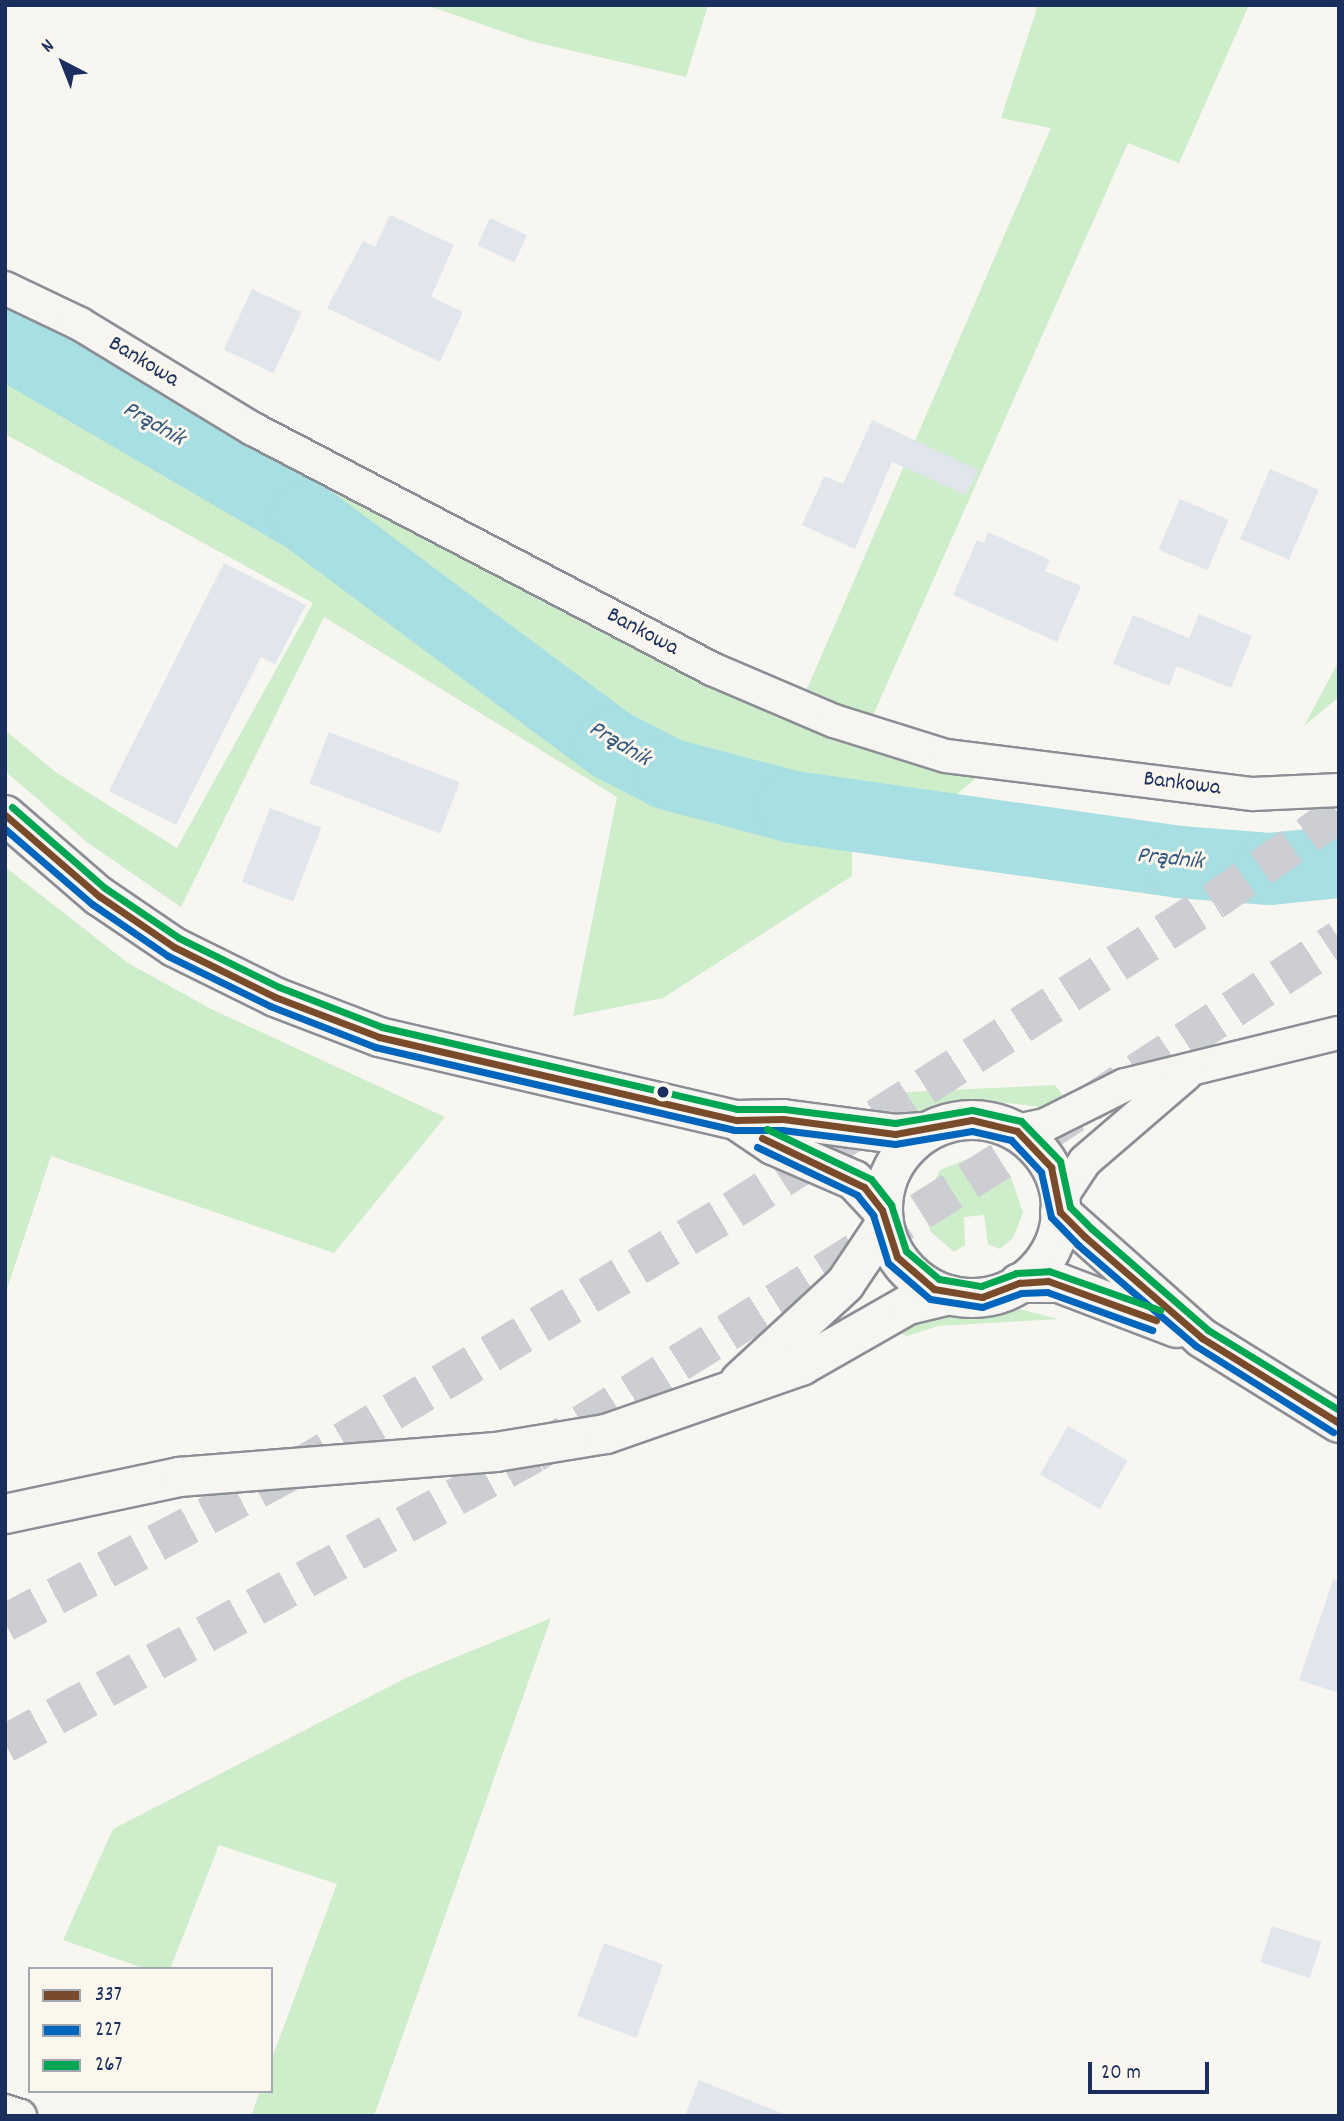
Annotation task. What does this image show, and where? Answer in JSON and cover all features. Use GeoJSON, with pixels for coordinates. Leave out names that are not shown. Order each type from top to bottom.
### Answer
{"type":"FeatureCollection","features":[{"type":"Feature","properties":{"kind":"main road"},"geometry":{"type":"LineString","coordinates":[[5,815],[128,916],[194,958],[275,998],[379,1037],[736,1121],[783,1119],[895,1134],[927,1132],[972,1120],[1017,1131],[1051,1167],[1060,1205],[1046,1256],[1019,1283]]}},
{"type":"Feature","properties":{"kind":"main road"},"geometry":{"type":"LineString","coordinates":[[736,1121],[772,1145],[854,1180],[883,1218],[907,1270],[950,1295]]}},
{"type":"Feature","properties":{"kind":"main road"},"geometry":{"type":"LineString","coordinates":[[725,1394],[845,1284],[883,1218],[899,1157],[927,1132]]}},
{"type":"Feature","properties":{"kind":"main road"},"geometry":{"type":"LineString","coordinates":[[1060,1205],[1202,1338]]}},
{"type":"Feature","properties":{"kind":"main road"},"geometry":{"type":"LineString","coordinates":[[5,1514],[179,1477],[559,1443],[668,1417],[801,1366],[908,1305],[950,1295],[982,1297],[1019,1283],[1059,1283],[1202,1338],[1339,1423]]}},
{"type":"Feature","properties":{"kind":"street","name":"Bankowa"},"geometry":{"type":"LineString","coordinates":[[5,288],[80,324],[254,429],[712,669],[834,721],[946,756],[1253,794],[1339,790]]}},
{"type":"Feature","properties":{"kind":"street"},"geometry":{"type":"LineString","coordinates":[[1017,1131],[1045,1125],[1125,1085],[1339,1033]]}},
{"type":"Feature","properties":{"kind":"street"},"geometry":{"type":"LineString","coordinates":[[1060,1205],[1092,1154],[1190,1071]]}},
{"type":"Feature","properties":{"kind":"street"},"geometry":{"type":"LineString","coordinates":[[5,2110],[20,2116]]}},
{"type":"Feature","properties":{"kind":"green space"},"geometry":{"type":"Polygon","coordinates":[[[426,5],[708,5],[686,77],[530,41],[426,5]]]}},
{"type":"Feature","properties":{"kind":"green space"},"geometry":{"type":"Polygon","coordinates":[[[1038,5],[1249,5],[1179,163],[1128,143],[870,722],[803,698],[1051,128],[1001,118],[1038,5]]]}},
{"type":"Feature","properties":{"kind":"green space"},"geometry":{"type":"Polygon","coordinates":[[[19,306],[347,499],[664,665],[826,737],[985,770],[939,810],[741,779],[644,744],[247,461],[9,322],[19,306]]]}},
{"type":"Feature","properties":{"kind":"green space"},"geometry":{"type":"Polygon","coordinates":[[[5,369],[227,501],[604,768],[663,797],[852,842],[852,876],[663,998],[573,1016],[617,797],[324,617],[181,907],[88,843],[5,771],[5,730],[57,773],[177,848],[313,603],[5,434],[5,369]]]}},
{"type":"Feature","properties":{"kind":"green space"},"geometry":{"type":"Polygon","coordinates":[[[1339,661],[1339,697],[1304,726],[1339,661]]]}},
{"type":"Feature","properties":{"kind":"green space"},"geometry":{"type":"Polygon","coordinates":[[[5,867],[128,963],[211,1009],[445,1117],[334,1253],[51,1156],[5,1295],[5,867]]]}},
{"type":"Feature","properties":{"kind":"green space"},"geometry":{"type":"Polygon","coordinates":[[[1055,1085],[1065,1098],[1041,1107],[976,1099],[898,1116],[868,1111],[889,1093],[1055,1085]]]}},
{"type":"Feature","properties":{"kind":"green space"},"geometry":{"type":"Polygon","coordinates":[[[970,1158],[989,1160],[1010,1174],[1023,1213],[1013,1238],[1000,1249],[988,1244],[984,1215],[964,1217],[965,1245],[954,1252],[930,1231],[925,1200],[940,1170],[970,1158]]]}},
{"type":"Feature","properties":{"kind":"green space"},"geometry":{"type":"Polygon","coordinates":[[[1019,1309],[1058,1319],[938,1326],[907,1336],[895,1331],[949,1313],[1019,1309]]]}},
{"type":"Feature","properties":{"kind":"green space"},"geometry":{"type":"Polygon","coordinates":[[[551,1618],[374,2116],[251,2116],[259,2093],[273,2093],[273,2056],[337,1884],[219,1845],[171,1967],[140,1967],[63,1940],[113,1829],[408,1677],[551,1618]]]}},
{"type":"Feature","properties":{"kind":"building"},"geometry":{"type":"Polygon","coordinates":[[[390,215],[454,245],[431,297],[463,312],[440,362],[327,308],[363,241],[375,247],[390,215]]]}},
{"type":"Feature","properties":{"kind":"building"},"geometry":{"type":"Polygon","coordinates":[[[490,218],[527,235],[514,263],[477,245],[490,218]]]}},
{"type":"Feature","properties":{"kind":"building"},"geometry":{"type":"Polygon","coordinates":[[[252,289],[302,312],[274,373],[224,350],[252,289]]]}},
{"type":"Feature","properties":{"kind":"building"},"geometry":{"type":"Polygon","coordinates":[[[872,420],[978,470],[966,495],[892,462],[855,549],[802,525],[824,476],[843,484],[872,420]]]}},
{"type":"Feature","properties":{"kind":"building"},"geometry":{"type":"Polygon","coordinates":[[[1270,469],[1319,490],[1289,560],[1240,539],[1270,469]]]}},
{"type":"Feature","properties":{"kind":"building"},"geometry":{"type":"Polygon","coordinates":[[[1180,499],[1229,520],[1207,570],[1159,550],[1180,499]]]}},
{"type":"Feature","properties":{"kind":"building"},"geometry":{"type":"Polygon","coordinates":[[[988,532],[1050,560],[1045,571],[1081,586],[1057,642],[953,595],[977,540],[984,543],[988,532]]]}},
{"type":"Feature","properties":{"kind":"building"},"geometry":{"type":"Polygon","coordinates":[[[224,563],[306,605],[275,664],[261,657],[176,825],[109,791],[224,563]]]}},
{"type":"Feature","properties":{"kind":"building"},"geometry":{"type":"Polygon","coordinates":[[[1199,614],[1252,636],[1231,688],[1177,666],[1169,686],[1113,664],[1133,615],[1189,638],[1199,614]]]}},
{"type":"Feature","properties":{"kind":"building"},"geometry":{"type":"Polygon","coordinates":[[[329,732],[460,782],[440,834],[309,783],[329,732]]]}},
{"type":"Feature","properties":{"kind":"building"},"geometry":{"type":"Polygon","coordinates":[[[270,808],[321,828],[293,901],[242,882],[270,808]]]}},
{"type":"Feature","properties":{"kind":"building"},"geometry":{"type":"Polygon","coordinates":[[[1068,1426],[1128,1460],[1100,1509],[1040,1474],[1068,1426]]]}},
{"type":"Feature","properties":{"kind":"building"},"geometry":{"type":"Polygon","coordinates":[[[1333,1580],[1339,1581],[1339,1693],[1299,1680],[1333,1580]]]}},
{"type":"Feature","properties":{"kind":"building"},"geometry":{"type":"Polygon","coordinates":[[[1272,1926],[1321,1942],[1310,1978],[1260,1962],[1272,1926]]]}},
{"type":"Feature","properties":{"kind":"building"},"geometry":{"type":"Polygon","coordinates":[[[604,1943],[663,1965],[637,2038],[577,2016],[604,1943]]]}},
{"type":"Feature","properties":{"kind":"building"},"geometry":{"type":"Polygon","coordinates":[[[699,2080],[784,2114],[784,2116],[685,2116],[699,2080]]]}},
{"type":"Feature","properties":{"kind":"waterway","name":"Prądnik"},"geometry":{"type":"LineString","coordinates":[[5,342],[307,518],[610,744],[668,774],[793,807],[1179,862],[1270,869],[1339,862]]}},
{"type":"Feature","properties":{"kind":"tunnel"},"geometry":{"type":"LineString","coordinates":[[5,1623],[294,1470],[733,1210],[1214,901],[1339,813]]}},
{"type":"Feature","properties":{"kind":"tunnel"},"geometry":{"type":"LineString","coordinates":[[5,1744],[534,1454],[1042,1135],[1339,939]]}},
{"type":"Feature","properties":{"kind":"transit line","name":"267"},"geometry":{"type":"LineString","coordinates":[[12,807],[105,888],[179,938],[279,987],[382,1027],[737,1109],[784,1109],[895,1123],[972,1110],[1021,1121],[1060,1161],[1070,1207],[1092,1229],[1208,1330],[1339,1410]]}},
{"type":"Feature","properties":{"kind":"transit line","name":"337"},"geometry":{"type":"LineString","coordinates":[[5,815],[99,896],[174,947],[275,997],[379,1037],[736,1120],[783,1119],[895,1134],[972,1120],[1017,1131],[1051,1167],[1060,1212],[1085,1237],[1202,1338],[1339,1423]]}},
{"type":"Feature","properties":{"kind":"transit line","name":"227"},"geometry":{"type":"LineString","coordinates":[[5,829],[92,904],[168,956],[270,1006],[375,1047],[734,1130],[782,1130],[895,1144],[972,1131],[1011,1140],[1041,1172],[1051,1217],[1078,1245],[1196,1346],[1333,1432]]}},
{"type":"Feature","properties":{"kind":"transit line","name":"267"},"geometry":{"type":"LineString","coordinates":[[767,1129],[871,1179],[891,1205],[906,1251],[939,1279],[981,1286],[1016,1273],[1049,1271],[1160,1310]]}},
{"type":"Feature","properties":{"kind":"transit line","name":"337"},"geometry":{"type":"LineString","coordinates":[[762,1138],[864,1187],[882,1210],[897,1257],[934,1289],[982,1297],[1019,1283],[1048,1281],[1156,1320]]}},
{"type":"Feature","properties":{"kind":"transit line","name":"227"},"geometry":{"type":"LineString","coordinates":[[757,1147],[857,1195],[873,1215],[888,1263],[930,1299],[982,1307],[1021,1293],[1047,1292],[1152,1330]]}}]}
